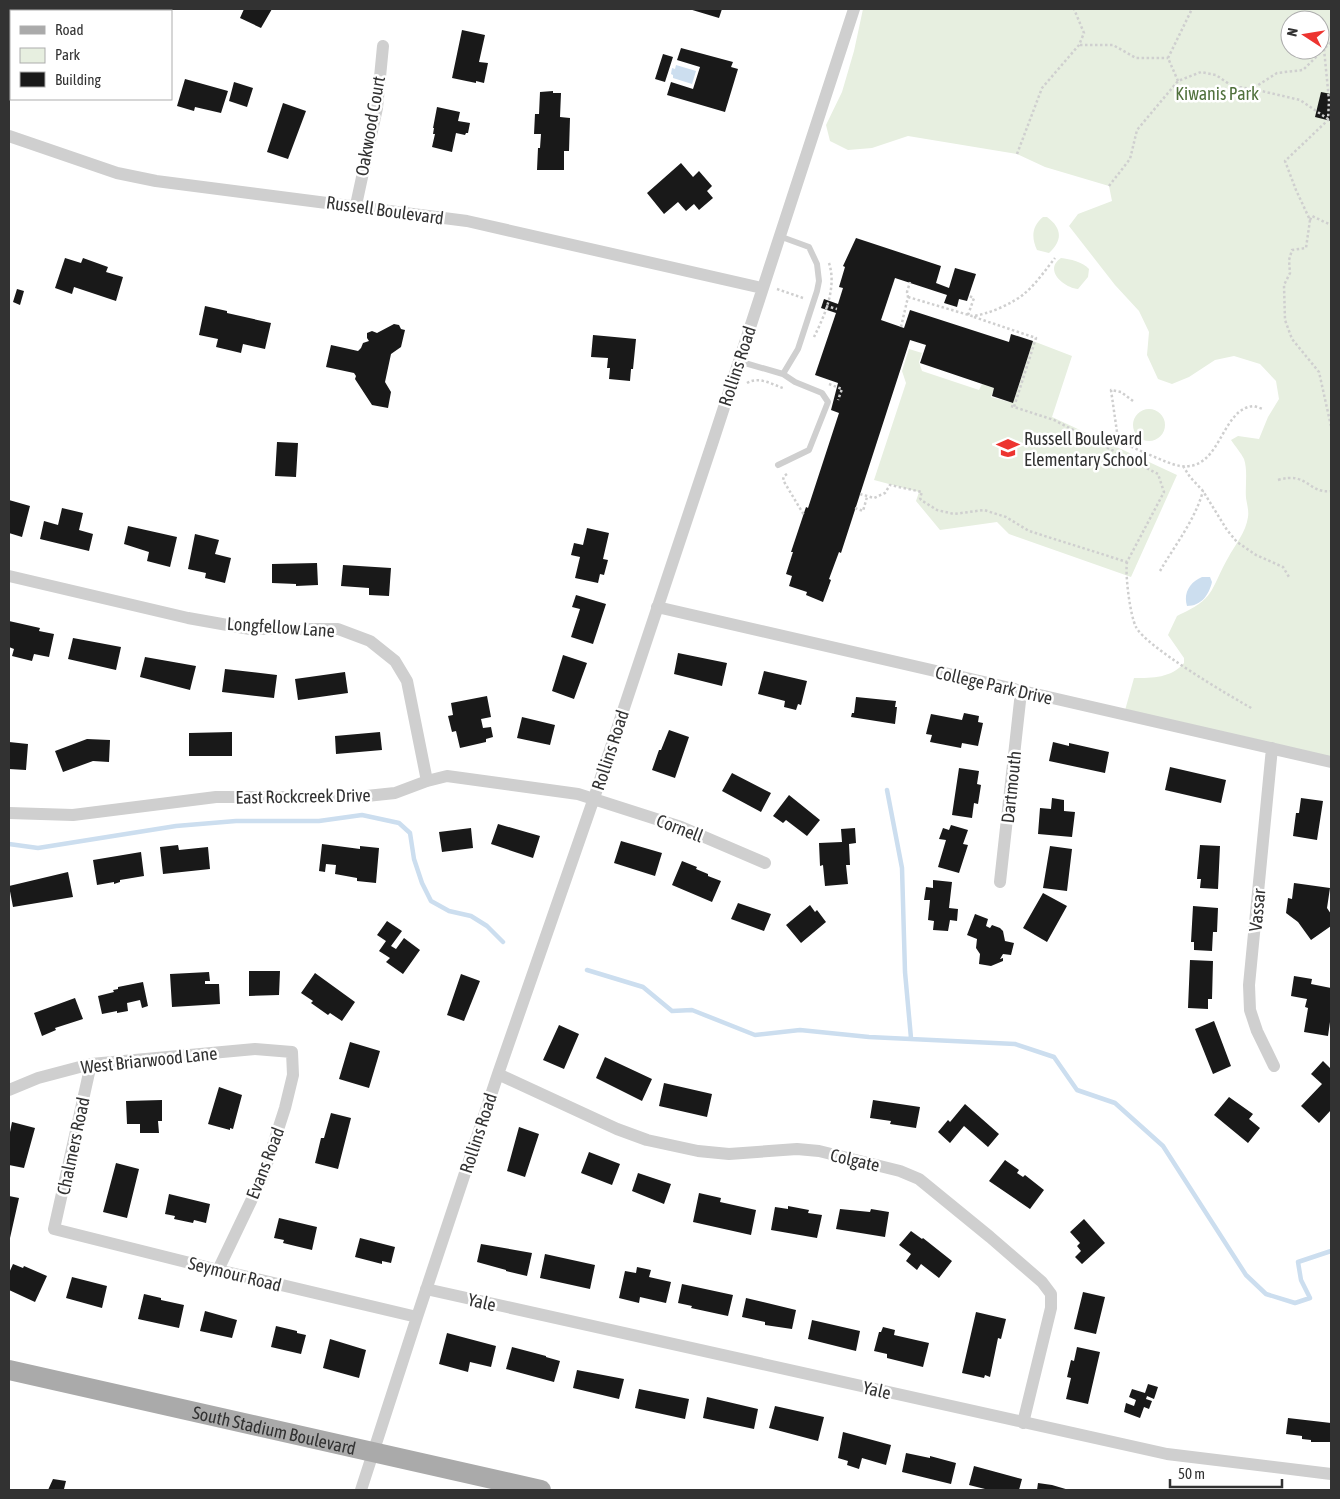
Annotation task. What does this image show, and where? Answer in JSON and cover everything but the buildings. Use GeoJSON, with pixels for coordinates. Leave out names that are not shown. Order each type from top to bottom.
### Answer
{"type":"FeatureCollection","features":[{"type":"Feature","properties":{"kind":"main road","name":"South Stadium Boulevard"},"geometry":{"type":"LineString","coordinates":[[9,1370],[541,1490]]}},
{"type":"Feature","properties":{"kind":"street","name":"Rollins Road"},"geometry":{"type":"LineString","coordinates":[[361,1490],[416,1317],[594,798],[854,9]]}},
{"type":"Feature","properties":{"kind":"street","name":"Oakwood Court"},"geometry":{"type":"LineString","coordinates":[[356,206],[376,108],[382,46]]}},
{"type":"Feature","properties":{"kind":"street","name":"Russell Boulevard"},"geometry":{"type":"LineString","coordinates":[[9,136],[116,173],[156,181],[467,221],[762,288]]}},
{"type":"Feature","properties":{"kind":"street","name":"Longfellow Lane"},"geometry":{"type":"LineString","coordinates":[[9,576],[197,620],[250,629],[338,629],[370,641],[395,661],[407,681],[427,781]]}},
{"type":"Feature","properties":{"kind":"street","name":"College Park Drive"},"geometry":{"type":"LineString","coordinates":[[657,606],[1021,692],[1331,762]]}},
{"type":"Feature","properties":{"kind":"street","name":"Dartmouth"},"geometry":{"type":"LineString","coordinates":[[1000,882],[1021,692]]}},
{"type":"Feature","properties":{"kind":"street","name":"Vassar"},"geometry":{"type":"LineString","coordinates":[[1272,748],[1250,985],[1250,1010],[1257,1031],[1274,1066]]}},
{"type":"Feature","properties":{"kind":"street","name":"East Rockcreek Drive"},"geometry":{"type":"LineString","coordinates":[[9,813],[74,815],[216,797],[357,797],[395,794],[427,781],[447,776],[570,792],[594,798]]}},
{"type":"Feature","properties":{"kind":"street","name":"Cornell"},"geometry":{"type":"LineString","coordinates":[[594,798],[681,827],[766,864]]}},
{"type":"Feature","properties":{"kind":"street","name":"West Briarwood Lane"},"geometry":{"type":"LineString","coordinates":[[9,1090],[38,1078],[91,1064],[255,1049],[292,1052]]}},
{"type":"Feature","properties":{"kind":"street","name":"Evans Road"},"geometry":{"type":"LineString","coordinates":[[218,1270],[263,1176],[285,1108],[293,1075],[292,1052]]}},
{"type":"Feature","properties":{"kind":"street","name":"Chalmers Road"},"geometry":{"type":"LineString","coordinates":[[54,1229],[91,1064]]}},
{"type":"Feature","properties":{"kind":"street","name":"Colgate"},"geometry":{"type":"LineString","coordinates":[[498,1074],[617,1130],[647,1140],[698,1151],[728,1154],[797,1149],[819,1152],[900,1171],[919,1179],[1042,1282],[1051,1294],[1051,1308],[1023,1423]]}},
{"type":"Feature","properties":{"kind":"street","name":"Seymour Road"},"geometry":{"type":"LineString","coordinates":[[54,1229],[416,1317]]}},
{"type":"Feature","properties":{"kind":"street","name":"Yale"},"geometry":{"type":"LineString","coordinates":[[426,1289],[1167,1454],[1331,1474]]}},
{"type":"Feature","properties":{"kind":"lane"},"geometry":{"type":"LineString","coordinates":[[779,236],[809,247],[817,264],[819,281],[798,349],[783,374]]}},
{"type":"Feature","properties":{"kind":"lane"},"geometry":{"type":"LineString","coordinates":[[738,361],[783,374],[794,382],[822,393],[828,402],[809,450],[778,464]]}},
{"type":"Feature","properties":{"kind":"path"},"geometry":{"type":"LineString","coordinates":[[1017,154],[1042,88],[1079,45],[1084,33],[1074,9]]}},
{"type":"Feature","properties":{"kind":"path"},"geometry":{"type":"LineString","coordinates":[[1178,81],[1168,58],[1192,9]]}},
{"type":"Feature","properties":{"kind":"path"},"geometry":{"type":"LineString","coordinates":[[1079,45],[1113,45],[1136,58],[1168,58]]}},
{"type":"Feature","properties":{"kind":"path"},"geometry":{"type":"LineString","coordinates":[[1253,89],[1277,73],[1303,70],[1313,60]]}},
{"type":"Feature","properties":{"kind":"path"},"geometry":{"type":"LineString","coordinates":[[1325,60],[1330,121]]}},
{"type":"Feature","properties":{"kind":"path"},"geometry":{"type":"LineString","coordinates":[[1110,186],[1130,159],[1137,130],[1178,81],[1201,72],[1216,75],[1232,86],[1300,100],[1330,121]]}},
{"type":"Feature","properties":{"kind":"path"},"geometry":{"type":"LineString","coordinates":[[1330,121],[1285,161],[1310,220],[1306,248],[1292,250],[1289,260],[1290,273],[1284,285],[1283,302],[1285,320],[1292,339],[1319,372],[1331,426]]}},
{"type":"Feature","properties":{"kind":"path"},"geometry":{"type":"LineString","coordinates":[[1310,220],[1312,216],[1331,224]]}},
{"type":"Feature","properties":{"kind":"path"},"geometry":{"type":"LineString","coordinates":[[970,316],[980,316],[1000,308],[1025,294],[1055,258]]}},
{"type":"Feature","properties":{"kind":"path"},"geometry":{"type":"LineString","coordinates":[[901,327],[910,282]]}},
{"type":"Feature","properties":{"kind":"path"},"geometry":{"type":"LineString","coordinates":[[777,289],[803,298]]}},
{"type":"Feature","properties":{"kind":"path"},"geometry":{"type":"LineString","coordinates":[[969,296],[974,298],[970,316]]}},
{"type":"Feature","properties":{"kind":"path"},"geometry":{"type":"LineString","coordinates":[[908,297],[1036,338],[1012,407],[1054,420],[1158,474],[1164,492],[1127,562],[1126,569],[1131,612],[1136,627],[1153,644],[1228,695],[1253,708]]}},
{"type":"Feature","properties":{"kind":"path"},"geometry":{"type":"LineString","coordinates":[[826,306],[836,309]]}},
{"type":"Feature","properties":{"kind":"path"},"geometry":{"type":"LineString","coordinates":[[747,383],[753,380],[760,380],[786,389]]}},
{"type":"Feature","properties":{"kind":"path"},"geometry":{"type":"LineString","coordinates":[[1133,401],[1121,392],[1111,390],[1118,439],[1173,464],[1183,466],[1194,464],[1211,454],[1218,446],[1224,430],[1244,409],[1254,406],[1263,409]]}},
{"type":"Feature","properties":{"kind":"path"},"geometry":{"type":"LineString","coordinates":[[1183,466],[1203,491],[1227,530],[1237,542],[1256,555],[1282,567],[1289,578]]}},
{"type":"Feature","properties":{"kind":"path"},"geometry":{"type":"LineString","coordinates":[[1278,480],[1289,477],[1300,478],[1324,492],[1331,491]]}},
{"type":"Feature","properties":{"kind":"path"},"geometry":{"type":"LineString","coordinates":[[860,494],[874,498],[880,496],[890,485],[922,492],[921,500],[938,510],[954,514],[984,510],[1006,517],[1030,531],[1127,562]]}},
{"type":"Feature","properties":{"kind":"path"},"geometry":{"type":"LineString","coordinates":[[1160,571],[1189,523],[1200,502],[1203,491]]}},
{"type":"Feature","properties":{"kind":"path"},"geometry":{"type":"LineString","coordinates":[[855,508],[863,511],[867,497]]}},
{"type":"Feature","properties":{"kind":"green space","name":"Kiwanis Park"},"geometry":{"type":"Polygon","coordinates":[[[863,9],[1331,9],[1331,762],[1124,714],[1134,678],[1155,677],[1167,674],[1173,672],[1184,663],[1184,658],[1168,635],[1177,616],[1199,604],[1210,593],[1247,523],[1245,464],[1243,457],[1231,440],[1238,436],[1259,439],[1268,417],[1279,399],[1276,381],[1260,364],[1234,356],[1215,360],[1189,377],[1172,384],[1158,379],[1147,355],[1149,332],[1139,311],[1115,285],[1069,226],[1078,214],[1112,201],[1109,186],[1045,167],[1017,154],[908,136],[872,148],[848,150],[830,141],[826,125],[842,92],[854,51],[863,9]]]}},
{"type":"Feature","properties":{"kind":"green space"},"geometry":{"type":"Polygon","coordinates":[[[1047,217],[1056,225],[1059,234],[1057,243],[1049,253],[1037,250],[1033,236],[1039,220],[1047,217]]]}},
{"type":"Feature","properties":{"kind":"green space"},"geometry":{"type":"Polygon","coordinates":[[[1061,258],[1080,263],[1089,269],[1088,277],[1078,289],[1062,282],[1055,273],[1056,263],[1061,258]]]}},
{"type":"Feature","properties":{"kind":"green space"},"geometry":{"type":"Polygon","coordinates":[[[1033,341],[1072,356],[1052,417],[1177,475],[1131,577],[1009,534],[997,522],[940,530],[916,501],[919,492],[874,480],[906,383],[902,371],[909,349],[922,353],[919,362],[922,371],[979,390],[982,384],[994,388],[991,397],[1013,403],[1033,341]]]}},
{"type":"Feature","properties":{"kind":"green space"},"geometry":{"type":"Polygon","coordinates":[[[1149,409],[1155,410],[1160,414],[1164,419],[1164,431],[1160,436],[1155,440],[1149,441],[1143,440],[1138,436],[1134,431],[1133,425],[1134,419],[1138,414],[1143,410],[1149,409]]]}},
{"type":"Feature","properties":{"kind":"water"},"geometry":{"type":"Polygon","coordinates":[[[676,65],[696,71],[692,84],[673,78],[671,74],[672,68],[675,69],[676,65]]]}},
{"type":"Feature","properties":{"kind":"water"},"geometry":{"type":"Polygon","coordinates":[[[1202,577],[1210,577],[1212,582],[1209,591],[1200,602],[1187,606],[1188,588],[1202,577]]]}},
{"type":"Feature","properties":{"kind":"waterway"},"geometry":{"type":"LineString","coordinates":[[887,790],[902,868],[905,972],[911,1038]]}},
{"type":"Feature","properties":{"kind":"waterway"},"geometry":{"type":"LineString","coordinates":[[9,844],[38,848],[176,826],[236,821],[319,821],[362,815],[399,823],[410,833],[414,859],[422,883],[431,901],[449,911],[471,916],[487,926],[503,942]]}},
{"type":"Feature","properties":{"kind":"waterway"},"geometry":{"type":"LineString","coordinates":[[587,970],[643,987],[672,1011],[692,1010],[755,1035],[800,1030],[869,1037],[1015,1044],[1054,1057],[1077,1090],[1115,1103],[1163,1146],[1246,1275],[1266,1294],[1295,1303],[1310,1298],[1301,1280],[1298,1262],[1331,1251]]}},
{"type":"Feature","properties":{"kind":"place","name":"Russell Boulevard Elementary School"},"geometry":{"type":"Point","coordinates":[1008,448]}}]}
